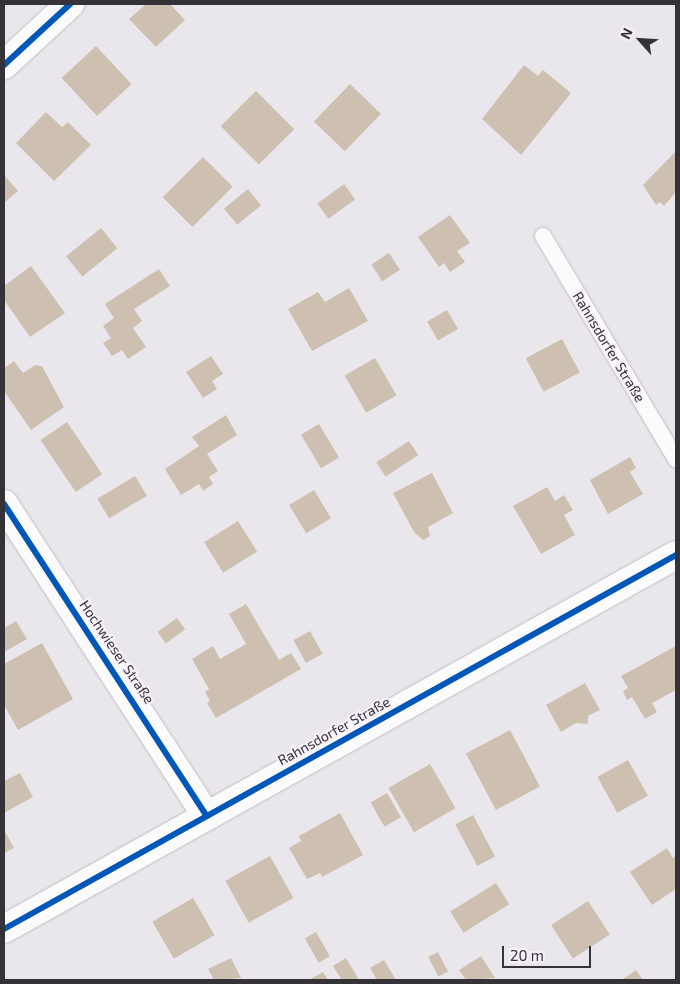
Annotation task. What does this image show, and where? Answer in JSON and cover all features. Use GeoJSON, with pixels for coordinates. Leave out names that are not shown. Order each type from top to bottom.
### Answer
{"type":"FeatureCollection","features":[{"type":"Feature","properties":{"kind":"street"},"geometry":{"type":"LineString","coordinates":[[4,65],[70,4]]}},
{"type":"Feature","properties":{"kind":"street","name":"Hochwieser Straße"},"geometry":{"type":"LineString","coordinates":[[4,504],[207,816]]}},
{"type":"Feature","properties":{"kind":"street","name":"Rahnsdorfer Straße"},"geometry":{"type":"LineString","coordinates":[[4,929],[676,555]]}},
{"type":"Feature","properties":{"kind":"lane","name":"Rahnsdorfer Straße"},"geometry":{"type":"LineString","coordinates":[[542,236],[676,459]]}},
{"type":"Feature","properties":{"kind":"building"},"geometry":{"type":"Polygon","coordinates":[[[146,4],[170,4],[185,20],[156,47],[129,19],[146,4]]]}},
{"type":"Feature","properties":{"kind":"building"},"geometry":{"type":"Polygon","coordinates":[[[96,46],[131,84],[97,116],[62,78],[96,46]]]}},
{"type":"Feature","properties":{"kind":"building"},"geometry":{"type":"Polygon","coordinates":[[[524,65],[538,76],[543,70],[571,93],[521,155],[482,119],[524,65]]]}},
{"type":"Feature","properties":{"kind":"building"},"geometry":{"type":"Polygon","coordinates":[[[350,84],[381,114],[345,151],[314,121],[350,84]]]}},
{"type":"Feature","properties":{"kind":"building"},"geometry":{"type":"Polygon","coordinates":[[[256,91],[294,129],[259,165],[221,126],[256,91]]]}},
{"type":"Feature","properties":{"kind":"building"},"geometry":{"type":"Polygon","coordinates":[[[46,112],[62,127],[68,122],[91,145],[54,181],[16,143],[46,112]]]}},
{"type":"Feature","properties":{"kind":"building"},"geometry":{"type":"Polygon","coordinates":[[[676,151],[676,192],[664,206],[660,202],[656,205],[643,185],[676,151]]]}},
{"type":"Feature","properties":{"kind":"building"},"geometry":{"type":"Polygon","coordinates":[[[203,157],[233,187],[192,227],[163,197],[203,157]]]}},
{"type":"Feature","properties":{"kind":"building"},"geometry":{"type":"Polygon","coordinates":[[[4,175],[18,191],[4,203],[4,175]]]}},
{"type":"Feature","properties":{"kind":"building"},"geometry":{"type":"Polygon","coordinates":[[[344,184],[355,199],[328,219],[317,203],[344,184]]]}},
{"type":"Feature","properties":{"kind":"building"},"geometry":{"type":"Polygon","coordinates":[[[248,189],[261,205],[237,225],[224,209],[248,189]]]}},
{"type":"Feature","properties":{"kind":"building"},"geometry":{"type":"Polygon","coordinates":[[[450,215],[470,243],[457,251],[465,262],[450,272],[444,263],[439,267],[418,237],[450,215]]]}},
{"type":"Feature","properties":{"kind":"building"},"geometry":{"type":"Polygon","coordinates":[[[101,228],[117,248],[82,277],[66,256],[101,228]]]}},
{"type":"Feature","properties":{"kind":"building"},"geometry":{"type":"Polygon","coordinates":[[[389,253],[400,270],[382,281],[371,264],[389,253]]]}},
{"type":"Feature","properties":{"kind":"building"},"geometry":{"type":"Polygon","coordinates":[[[31,266],[65,313],[30,337],[4,300],[4,286],[31,266]]]}},
{"type":"Feature","properties":{"kind":"building"},"geometry":{"type":"Polygon","coordinates":[[[159,269],[170,286],[134,309],[142,321],[133,328],[146,347],[128,359],[122,350],[112,356],[103,343],[111,338],[103,326],[114,318],[105,304],[159,269]]]}},
{"type":"Feature","properties":{"kind":"building"},"geometry":{"type":"Polygon","coordinates":[[[349,288],[368,321],[312,351],[288,309],[318,292],[325,302],[349,288]]]}},
{"type":"Feature","properties":{"kind":"building"},"geometry":{"type":"Polygon","coordinates":[[[447,310],[458,329],[438,341],[427,322],[447,310]]]}},
{"type":"Feature","properties":{"kind":"building"},"geometry":{"type":"Polygon","coordinates":[[[562,339],[580,373],[544,392],[526,358],[562,339]]]}},
{"type":"Feature","properties":{"kind":"building"},"geometry":{"type":"Polygon","coordinates":[[[211,356],[223,374],[212,381],[217,389],[203,398],[186,372],[211,356]]]}},
{"type":"Feature","properties":{"kind":"building"},"geometry":{"type":"Polygon","coordinates":[[[375,358],[396,395],[366,413],[345,376],[375,358]]]}},
{"type":"Feature","properties":{"kind":"building"},"geometry":{"type":"Polygon","coordinates":[[[14,361],[23,373],[35,365],[42,366],[64,407],[31,430],[4,391],[4,368],[14,361]]]}},
{"type":"Feature","properties":{"kind":"building"},"geometry":{"type":"Polygon","coordinates":[[[226,415],[237,435],[207,454],[218,471],[209,477],[213,484],[203,491],[199,484],[181,495],[165,469],[199,446],[192,437],[226,415]]]}},
{"type":"Feature","properties":{"kind":"building"},"geometry":{"type":"Polygon","coordinates":[[[67,422],[102,474],[76,492],[40,440],[67,422]]]}},
{"type":"Feature","properties":{"kind":"building"},"geometry":{"type":"Polygon","coordinates":[[[319,424],[339,457],[321,468],[301,435],[319,424]]]}},
{"type":"Feature","properties":{"kind":"building"},"geometry":{"type":"Polygon","coordinates":[[[409,441],[418,455],[386,476],[376,462],[409,441]]]}},
{"type":"Feature","properties":{"kind":"building"},"geometry":{"type":"Polygon","coordinates":[[[630,457],[636,468],[630,472],[643,494],[608,514],[590,480],[630,457]]]}},
{"type":"Feature","properties":{"kind":"building"},"geometry":{"type":"Polygon","coordinates":[[[432,473],[453,513],[428,527],[430,536],[423,540],[414,532],[393,493],[432,473]]]}},
{"type":"Feature","properties":{"kind":"building"},"geometry":{"type":"Polygon","coordinates":[[[135,476],[147,496],[109,518],[97,499],[135,476]]]}},
{"type":"Feature","properties":{"kind":"building"},"geometry":{"type":"Polygon","coordinates":[[[547,487],[555,501],[564,495],[573,510],[564,515],[575,535],[541,554],[513,506],[547,487]]]}},
{"type":"Feature","properties":{"kind":"building"},"geometry":{"type":"Polygon","coordinates":[[[314,490],[331,518],[306,533],[289,505],[314,490]]]}},
{"type":"Feature","properties":{"kind":"building"},"geometry":{"type":"Polygon","coordinates":[[[238,521],[257,552],[223,573],[204,542],[238,521]]]}},
{"type":"Feature","properties":{"kind":"building"},"geometry":{"type":"Polygon","coordinates":[[[246,604],[279,660],[291,653],[301,669],[216,718],[207,703],[210,701],[205,692],[209,689],[192,659],[213,646],[220,659],[246,644],[229,614],[246,604]]]}},
{"type":"Feature","properties":{"kind":"building"},"geometry":{"type":"Polygon","coordinates":[[[177,618],[185,629],[166,643],[158,632],[177,618]]]}},
{"type":"Feature","properties":{"kind":"building"},"geometry":{"type":"Polygon","coordinates":[[[16,621],[27,639],[4,652],[4,628],[16,621]]]}},
{"type":"Feature","properties":{"kind":"building"},"geometry":{"type":"Polygon","coordinates":[[[310,631],[323,654],[306,663],[293,640],[310,631]]]}},
{"type":"Feature","properties":{"kind":"building"},"geometry":{"type":"Polygon","coordinates":[[[42,643],[73,699],[18,730],[4,705],[4,664],[42,643]]]}},
{"type":"Feature","properties":{"kind":"building"},"geometry":{"type":"Polygon","coordinates":[[[676,646],[676,690],[652,703],[657,712],[645,719],[632,697],[627,700],[623,691],[628,688],[621,676],[676,646]]]}},
{"type":"Feature","properties":{"kind":"building"},"geometry":{"type":"Polygon","coordinates":[[[585,683],[600,710],[588,716],[588,724],[576,723],[561,732],[546,705],[585,683]]]}},
{"type":"Feature","properties":{"kind":"building"},"geometry":{"type":"Polygon","coordinates":[[[510,730],[540,787],[496,810],[466,753],[510,730]]]}},
{"type":"Feature","properties":{"kind":"building"},"geometry":{"type":"Polygon","coordinates":[[[628,760],[648,796],[617,813],[597,777],[628,760]]]}},
{"type":"Feature","properties":{"kind":"building"},"geometry":{"type":"Polygon","coordinates":[[[430,764],[455,808],[414,832],[388,788],[430,764]]]}},
{"type":"Feature","properties":{"kind":"building"},"geometry":{"type":"Polygon","coordinates":[[[20,773],[33,797],[4,813],[4,781],[20,773]]]}},
{"type":"Feature","properties":{"kind":"building"},"geometry":{"type":"Polygon","coordinates":[[[387,793],[401,817],[385,827],[371,802],[387,793]]]}},
{"type":"Feature","properties":{"kind":"building"},"geometry":{"type":"Polygon","coordinates":[[[340,813],[363,855],[322,877],[320,873],[307,879],[289,848],[301,841],[299,836],[340,813]]]}},
{"type":"Feature","properties":{"kind":"building"},"geometry":{"type":"Polygon","coordinates":[[[473,815],[495,856],[477,866],[455,824],[473,815]]]}},
{"type":"Feature","properties":{"kind":"building"},"geometry":{"type":"Polygon","coordinates":[[[4,830],[14,848],[4,853],[4,830]]]}},
{"type":"Feature","properties":{"kind":"building"},"geometry":{"type":"Polygon","coordinates":[[[667,848],[673,858],[676,856],[676,889],[652,905],[630,872],[667,848]]]}},
{"type":"Feature","properties":{"kind":"building"},"geometry":{"type":"Polygon","coordinates":[[[270,856],[293,898],[249,923],[225,881],[270,856]]]}},
{"type":"Feature","properties":{"kind":"building"},"geometry":{"type":"Polygon","coordinates":[[[496,883],[509,904],[463,933],[450,912],[496,883]]]}},
{"type":"Feature","properties":{"kind":"building"},"geometry":{"type":"Polygon","coordinates":[[[193,898],[214,935],[174,959],[152,922],[193,898]]]}},
{"type":"Feature","properties":{"kind":"building"},"geometry":{"type":"Polygon","coordinates":[[[588,901],[610,935],[573,959],[551,925],[588,901]]]}},
{"type":"Feature","properties":{"kind":"building"},"geometry":{"type":"Polygon","coordinates":[[[316,932],[330,956],[319,963],[305,939],[316,932]]]}},
{"type":"Feature","properties":{"kind":"building"},"geometry":{"type":"Polygon","coordinates":[[[438,952],[448,972],[438,977],[428,957],[438,952]]]}},
{"type":"Feature","properties":{"kind":"building"},"geometry":{"type":"Polygon","coordinates":[[[481,956],[495,978],[466,980],[459,970],[481,956]]]}},
{"type":"Feature","properties":{"kind":"building"},"geometry":{"type":"Polygon","coordinates":[[[231,958],[241,978],[214,980],[208,969],[231,958]]]}},
{"type":"Feature","properties":{"kind":"building"},"geometry":{"type":"Polygon","coordinates":[[[346,958],[359,980],[342,980],[333,966],[346,958]]]}},
{"type":"Feature","properties":{"kind":"building"},"geometry":{"type":"Polygon","coordinates":[[[384,960],[396,980],[377,980],[370,968],[384,960]]]}},
{"type":"Feature","properties":{"kind":"building"},"geometry":{"type":"Polygon","coordinates":[[[636,970],[643,980],[622,980],[636,970]]]}},
{"type":"Feature","properties":{"kind":"building"},"geometry":{"type":"Polygon","coordinates":[[[323,972],[328,980],[309,980],[323,972]]]}},
{"type":"Feature","properties":{"kind":"cycle path"},"geometry":{"type":"LineString","coordinates":[[4,65],[70,4]]}},
{"type":"Feature","properties":{"kind":"cycle path"},"geometry":{"type":"LineString","coordinates":[[4,504],[207,816]]}},
{"type":"Feature","properties":{"kind":"cycle path"},"geometry":{"type":"LineString","coordinates":[[4,929],[676,555]]}}]}
